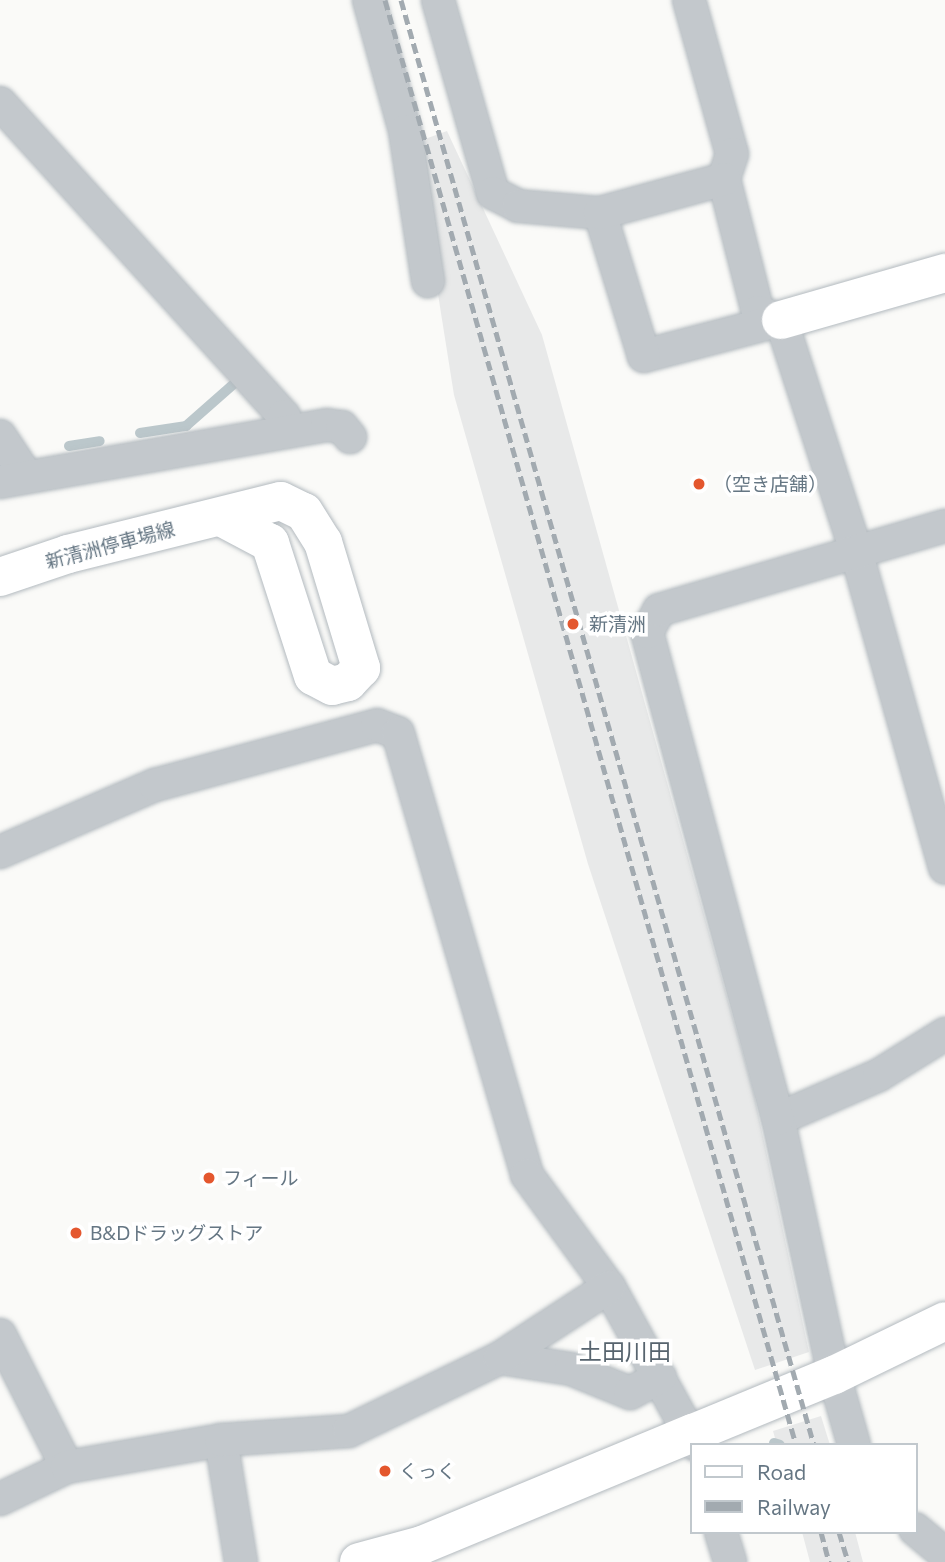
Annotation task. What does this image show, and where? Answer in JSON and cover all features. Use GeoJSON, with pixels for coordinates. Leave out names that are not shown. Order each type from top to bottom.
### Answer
{"type":"FeatureCollection","features":[{"type":"Feature","properties":{"kind":"street"},"geometry":{"type":"LineString","coordinates":[[369,0],[405,131],[428,281]]}},
{"type":"Feature","properties":{"kind":"street"},"geometry":{"type":"LineString","coordinates":[[438,0],[494,193],[518,206],[600,213],[724,178]]}},
{"type":"Feature","properties":{"kind":"street"},"geometry":{"type":"LineString","coordinates":[[689,0],[732,154],[724,178],[758,312],[781,320]]}},
{"type":"Feature","properties":{"kind":"street"},"geometry":{"type":"LineString","coordinates":[[0,103],[284,415],[288,432]]}},
{"type":"Feature","properties":{"kind":"street"},"geometry":{"type":"LineString","coordinates":[[600,213],[644,356],[945,273]]}},
{"type":"Feature","properties":{"kind":"street"},"geometry":{"type":"LineString","coordinates":[[781,320],[856,551],[945,868]]}},
{"type":"Feature","properties":{"kind":"street"},"geometry":{"type":"LineString","coordinates":[[0,436],[13,480],[327,425],[342,427],[350,437]]}},
{"type":"Feature","properties":{"kind":"street","name":"新清洲停車場線"},"geometry":{"type":"LineString","coordinates":[[0,577],[68,554],[281,501],[304,512],[323,542],[361,668],[348,682],[332,686],[313,676],[270,542],[221,517]]}},
{"type":"Feature","properties":{"kind":"street"},"geometry":{"type":"LineString","coordinates":[[853,1443],[834,1375],[778,1119],[647,632],[659,610],[945,526]]}},
{"type":"Feature","properties":{"kind":"street"},"geometry":{"type":"LineString","coordinates":[[0,852],[155,785],[377,725],[398,733],[527,1175],[609,1287],[694,1439]]}},
{"type":"Feature","properties":{"kind":"street"},"geometry":{"type":"LineString","coordinates":[[778,1119],[880,1075],[945,1034]]}},
{"type":"Feature","properties":{"kind":"street"},"geometry":{"type":"LineString","coordinates":[[0,1499],[67,1467],[221,1440],[349,1431],[500,1358],[609,1287]]}},
{"type":"Feature","properties":{"kind":"street"},"geometry":{"type":"LineString","coordinates":[[359,1562],[422,1545],[694,1439],[945,1321]]}},
{"type":"Feature","properties":{"kind":"street"},"geometry":{"type":"LineString","coordinates":[[0,1335],[67,1467]]}},
{"type":"Feature","properties":{"kind":"street"},"geometry":{"type":"LineString","coordinates":[[500,1358],[571,1369],[630,1393],[660,1377]]}},
{"type":"Feature","properties":{"kind":"street"},"geometry":{"type":"LineString","coordinates":[[221,1440],[241,1562]]}},
{"type":"Feature","properties":{"kind":"street"},"geometry":{"type":"LineString","coordinates":[[917,1531],[945,1554]]}},
{"type":"Feature","properties":{"kind":"street"},"geometry":{"type":"LineString","coordinates":[[722,1534],[730,1562]]}},
{"type":"Feature","properties":{"kind":"shaded area"},"geometry":{"type":"Polygon","coordinates":[[[447,131],[542,335],[753,1090],[809,1352],[755,1370],[588,864],[454,395],[414,143],[447,131]]]}},
{"type":"Feature","properties":{"kind":"shaded area"},"geometry":{"type":"Polygon","coordinates":[[[821,1416],[829,1443],[776,1443],[773,1431],[821,1416]]]}},
{"type":"Feature","properties":{"kind":"shaded area"},"geometry":{"type":"Polygon","coordinates":[[[803,1534],[856,1534],[863,1562],[810,1562],[803,1534]]]}},
{"type":"Feature","properties":{"kind":"waterway"},"geometry":{"type":"LineString","coordinates":[[140,433],[186,426],[235,383]]}},
{"type":"Feature","properties":{"kind":"waterway"},"geometry":{"type":"LineString","coordinates":[[69,446],[100,441]]}},
{"type":"Feature","properties":{"kind":"railway"},"geometry":{"type":"LineString","coordinates":[[385,0],[795,1443]]}},
{"type":"Feature","properties":{"kind":"railway"},"geometry":{"type":"LineString","coordinates":[[401,0],[813,1443]]}},
{"type":"Feature","properties":{"kind":"railway"},"geometry":{"type":"LineString","coordinates":[[822,1534],[829,1562]]}},
{"type":"Feature","properties":{"kind":"railway"},"geometry":{"type":"LineString","coordinates":[[840,1534],[848,1562]]}},
{"type":"Feature","properties":{"kind":"place","name":"（空き店舗）"},"geometry":{"type":"Point","coordinates":[699,484]}},
{"type":"Feature","properties":{"kind":"place","name":"新清洲"},"geometry":{"type":"Point","coordinates":[573,624]}},
{"type":"Feature","properties":{"kind":"place","name":"フィール"},"geometry":{"type":"Point","coordinates":[209,1178]}},
{"type":"Feature","properties":{"kind":"place","name":"B&Dドラッグストア"},"geometry":{"type":"Point","coordinates":[76,1233]}},
{"type":"Feature","properties":{"kind":"place","name":"くっく"},"geometry":{"type":"Point","coordinates":[385,1471]}},
{"type":"Feature","properties":{"kind":"district","name":"土田川田"},"geometry":{"type":"Point","coordinates":[625,1351]}}]}
